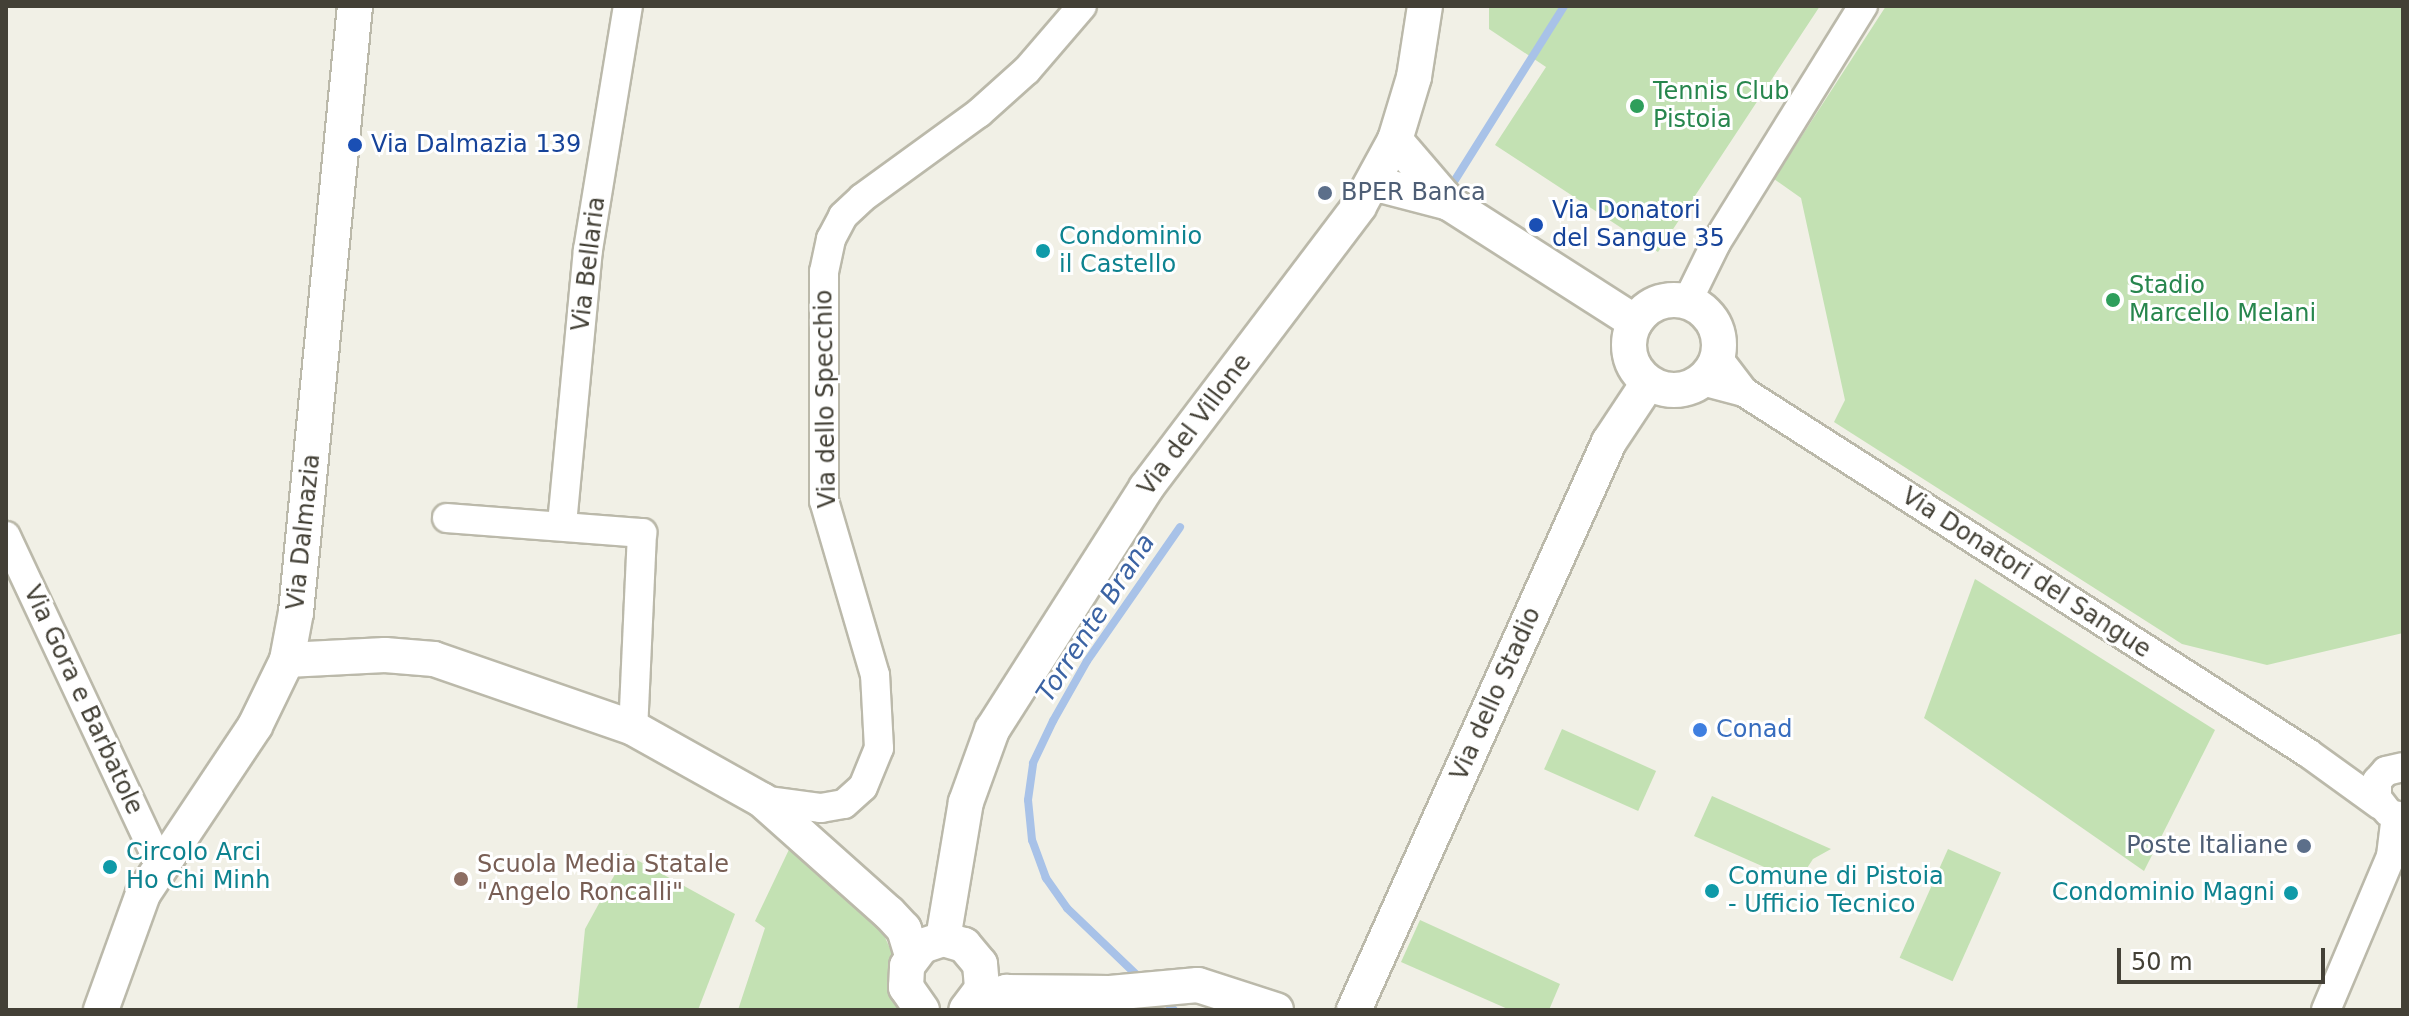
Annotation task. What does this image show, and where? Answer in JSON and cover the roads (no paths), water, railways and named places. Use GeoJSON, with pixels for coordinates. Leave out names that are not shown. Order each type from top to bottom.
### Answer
{"type":"FeatureCollection","features":[{"type":"Feature","properties":{"kind":"street","name":"Via Dalmazia"},"geometry":{"type":"LineString","coordinates":[[101,1010],[129,925],[160,865],[255,726],[287,660],[296,612],[355,6]]}},
{"type":"Feature","properties":{"kind":"street","name":"Via Bellaria"},"geometry":{"type":"LineString","coordinates":[[562,524],[586,272],[628,6]]}},
{"type":"Feature","properties":{"kind":"street","name":"Via dello Specchio"},"geometry":{"type":"LineString","coordinates":[[762,800],[821,808],[844,804],[863,787],[879,748],[875,675],[824,501],[824,272],[831,239],[843,216],[862,198],[979,113],[1027,70],[1082,6]]}},
{"type":"Feature","properties":{"kind":"street","name":"Via del Villone"},"geometry":{"type":"LineString","coordinates":[[943,939],[966,802],[992,730],[1146,488],[1373,183],[1395,140],[1414,77],[1425,6]]}},
{"type":"Feature","properties":{"kind":"street"},"geometry":{"type":"LineString","coordinates":[[1687,302],[1716,243],[1863,6]]}},
{"type":"Feature","properties":{"kind":"street"},"geometry":{"type":"LineString","coordinates":[[1395,140],[1449,203],[1635,322]]}},
{"type":"Feature","properties":{"kind":"street"},"geometry":{"type":"LineString","coordinates":[[1373,183],[1449,203]]}},
{"type":"Feature","properties":{"kind":"street"},"geometry":{"type":"LineString","coordinates":[[1659,302],[1687,302],[1700,308],[1717,330],[1710,370],[1675,391],[1648,383],[1631,360],[1628,346],[1635,322],[1659,302]]}},
{"type":"Feature","properties":{"kind":"street","name":"Via Donatori del Sangue"},"geometry":{"type":"LineString","coordinates":[[1710,370],[2308,753],[2393,812]]}},
{"type":"Feature","properties":{"kind":"street","name":"Via dello Stadio"},"geometry":{"type":"LineString","coordinates":[[1354,1010],[1609,442],[1648,383]]}},
{"type":"Feature","properties":{"kind":"street"},"geometry":{"type":"LineString","coordinates":[[447,518],[636,529],[645,543],[633,728]]}},
{"type":"Feature","properties":{"kind":"street","name":"Via Gora e Barbatole"},"geometry":{"type":"LineString","coordinates":[[6,536],[160,865]]}},
{"type":"Feature","properties":{"kind":"street","name":"Via dello Specchio"},"geometry":{"type":"LineString","coordinates":[[287,660],[385,655],[434,659],[633,728],[762,800],[889,913],[904,929],[912,956]]}},
{"type":"Feature","properties":{"kind":"street","name":"Via Donatori del Sangue"},"geometry":{"type":"LineString","coordinates":[[2308,753],[2394,769]]}},
{"type":"Feature","properties":{"kind":"street"},"geometry":{"type":"LineString","coordinates":[[2326,1010],[2397,853],[2393,812],[2376,787],[2394,769]]}},
{"type":"Feature","properties":{"kind":"street"},"geometry":{"type":"LineString","coordinates":[[915,1005],[905,980],[912,956],[943,939],[964,945],[980,964],[983,983],[971,1006]]}},
{"type":"Feature","properties":{"kind":"street"},"geometry":{"type":"LineString","coordinates":[[971,1006],[1006,992],[1095,992],[1198,985],[1276,1010]]}},
{"type":"Feature","properties":{"kind":"waterway","name":"Torrente Brana"},"geometry":{"type":"LineString","coordinates":[[1455,180],[1564,6]]}},
{"type":"Feature","properties":{"kind":"waterway","name":"Torrente Brana"},"geometry":{"type":"LineString","coordinates":[[1143,981],[1067,908],[1046,878],[1032,840],[1028,800],[1033,763],[1053,721],[1087,661],[1180,527]]}},
{"type":"Feature","properties":{"kind":"waterway","name":"Torrente Brana"},"geometry":{"type":"LineString","coordinates":[[1162,998],[1174,1010]]}},
{"type":"Feature","properties":{"kind":"place","name":"Tennis Club Pistoia"},"geometry":{"type":"Point","coordinates":[1637,106]}},
{"type":"Feature","properties":{"kind":"place","name":"Via Dalmazia 139"},"geometry":{"type":"Point","coordinates":[355,145]}},
{"type":"Feature","properties":{"kind":"place","name":"BPER Banca"},"geometry":{"type":"Point","coordinates":[1325,193]}},
{"type":"Feature","properties":{"kind":"place","name":"Via Donatori del Sangue 35"},"geometry":{"type":"Point","coordinates":[1536,225]}},
{"type":"Feature","properties":{"kind":"place","name":"Condominio il Castello"},"geometry":{"type":"Point","coordinates":[1043,251]}},
{"type":"Feature","properties":{"kind":"place","name":"Stadio Marcello Melani"},"geometry":{"type":"Point","coordinates":[2113,300]}},
{"type":"Feature","properties":{"kind":"place","name":"Conad"},"geometry":{"type":"Point","coordinates":[1700,730]}},
{"type":"Feature","properties":{"kind":"place","name":"Poste Italiane"},"geometry":{"type":"Point","coordinates":[2304,846]}},
{"type":"Feature","properties":{"kind":"place","name":"Circolo Arci Ho Chi Minh"},"geometry":{"type":"Point","coordinates":[110,867]}},
{"type":"Feature","properties":{"kind":"place","name":"Scuola Media Statale \"Angelo Roncalli\""},"geometry":{"type":"Point","coordinates":[461,879]}},
{"type":"Feature","properties":{"kind":"place","name":"Comune di Pistoia - Ufficio Tecnico"},"geometry":{"type":"Point","coordinates":[1712,891]}},
{"type":"Feature","properties":{"kind":"place","name":"Condominio Magni"},"geometry":{"type":"Point","coordinates":[2291,893]}}]}
